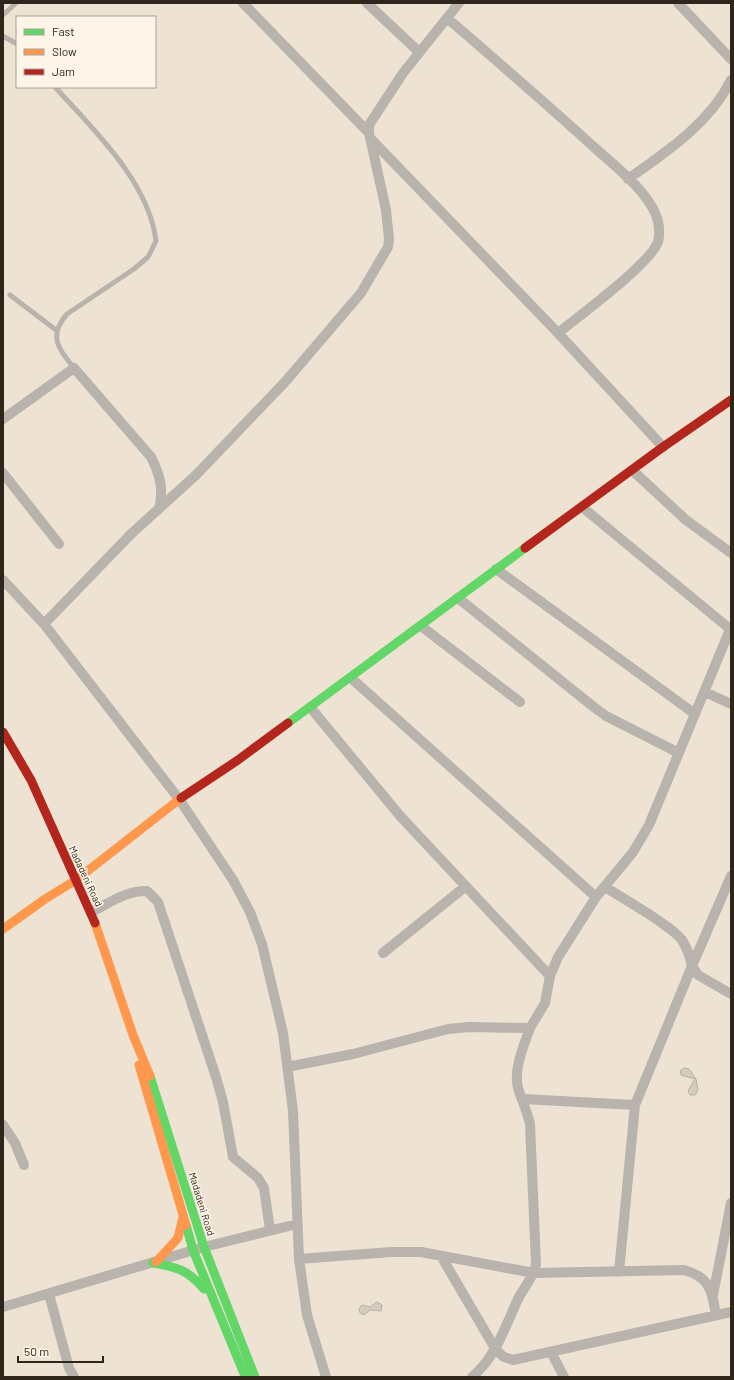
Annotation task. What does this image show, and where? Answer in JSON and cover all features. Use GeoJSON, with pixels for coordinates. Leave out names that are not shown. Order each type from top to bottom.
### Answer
{"type":"FeatureCollection","features":[{"type":"Feature","properties":{"kind":"street"},"geometry":{"type":"LineString","coordinates":[[243,3],[558,333],[663,447]]}},
{"type":"Feature","properties":{"kind":"street"},"geometry":{"type":"LineString","coordinates":[[367,3],[419,52]]}},
{"type":"Feature","properties":{"kind":"street"},"geometry":{"type":"LineString","coordinates":[[44,624],[131,534],[196,475],[285,382],[361,293],[388,247],[389,232],[386,210],[369,135],[371,122],[419,52],[459,3]]}},
{"type":"Feature","properties":{"kind":"street"},"geometry":{"type":"LineString","coordinates":[[678,3],[731,59]]}},
{"type":"Feature","properties":{"kind":"street"},"geometry":{"type":"LineString","coordinates":[[447,18],[536,93],[628,179],[643,196],[656,215],[659,228],[658,241],[654,250],[642,264],[558,333]]}},
{"type":"Feature","properties":{"kind":"street"},"geometry":{"type":"LineString","coordinates":[[628,179],[689,133],[725,92],[731,80]]}},
{"type":"Feature","properties":{"kind":"street"},"geometry":{"type":"LineString","coordinates":[[3,420],[74,368],[151,457],[158,470],[162,485],[159,509]]}},
{"type":"Feature","properties":{"kind":"street"},"geometry":{"type":"LineString","coordinates":[[3,929],[45,899],[76,880],[179,799],[238,760],[663,447],[731,400]]}},
{"type":"Feature","properties":{"kind":"street"},"geometry":{"type":"LineString","coordinates":[[632,470],[686,520],[731,554]]}},
{"type":"Feature","properties":{"kind":"street"},"geometry":{"type":"LineString","coordinates":[[3,473],[59,544]]}},
{"type":"Feature","properties":{"kind":"street"},"geometry":{"type":"LineString","coordinates":[[472,1377],[483,1368],[496,1350],[510,1315],[534,1273],[536,1264],[530,1124],[523,1099],[518,1089],[517,1073],[530,1028],[545,1003],[550,976],[558,957],[596,897],[633,852],[649,825],[705,692],[730,628],[582,507]]}},
{"type":"Feature","properties":{"kind":"street"},"geometry":{"type":"LineString","coordinates":[[496,569],[695,714]]}},
{"type":"Feature","properties":{"kind":"street"},"geometry":{"type":"LineString","coordinates":[[3,580],[44,624],[179,799],[233,880],[250,912],[262,944],[283,1033],[293,1110],[299,1259],[307,1314],[326,1377]]}},
{"type":"Feature","properties":{"kind":"street"},"geometry":{"type":"LineString","coordinates":[[458,598],[590,705],[606,716],[679,753]]}},
{"type":"Feature","properties":{"kind":"street"},"geometry":{"type":"LineString","coordinates":[[421,626],[520,702]]}},
{"type":"Feature","properties":{"kind":"street"},"geometry":{"type":"LineString","coordinates":[[351,678],[596,897]]}},
{"type":"Feature","properties":{"kind":"street"},"geometry":{"type":"LineString","coordinates":[[705,692],[731,704]]}},
{"type":"Feature","properties":{"kind":"street"},"geometry":{"type":"LineString","coordinates":[[310,707],[401,817],[550,976]]}},
{"type":"Feature","properties":{"kind":"street","name":"Madadeni Road"},"geometry":{"type":"LineString","coordinates":[[3,732],[31,780],[91,912],[133,1035],[150,1075],[204,1246],[255,1377]]}},
{"type":"Feature","properties":{"kind":"street"},"geometry":{"type":"LineString","coordinates":[[619,1272],[635,1105],[731,876]]}},
{"type":"Feature","properties":{"kind":"street"},"geometry":{"type":"LineString","coordinates":[[383,953],[466,886]]}},
{"type":"Feature","properties":{"kind":"street"},"geometry":{"type":"LineString","coordinates":[[605,887],[681,938],[688,951],[692,966],[698,975],[731,994]]}},
{"type":"Feature","properties":{"kind":"street"},"geometry":{"type":"LineString","coordinates":[[91,912],[126,895],[140,891],[147,891],[158,902],[216,1077],[223,1102],[233,1157],[258,1178],[264,1188],[270,1230]]}},
{"type":"Feature","properties":{"kind":"street"},"geometry":{"type":"LineString","coordinates":[[287,1067],[353,1054],[448,1029],[469,1026],[530,1028]]}},
{"type":"Feature","properties":{"kind":"street","name":"Madadeni Road"},"geometry":{"type":"LineString","coordinates":[[133,1035],[142,1081],[193,1250],[245,1377]]}},
{"type":"Feature","properties":{"kind":"street"},"geometry":{"type":"LineString","coordinates":[[523,1099],[635,1105]]}},
{"type":"Feature","properties":{"kind":"street"},"geometry":{"type":"LineString","coordinates":[[3,1125],[15,1143],[24,1165]]}},
{"type":"Feature","properties":{"kind":"street"},"geometry":{"type":"LineString","coordinates":[[716,1315],[713,1295],[731,1203]]}},
{"type":"Feature","properties":{"kind":"street"},"geometry":{"type":"LineString","coordinates":[[155,1262],[178,1238],[183,1217]]}},
{"type":"Feature","properties":{"kind":"street"},"geometry":{"type":"LineString","coordinates":[[3,1307],[204,1246],[297,1224]]}},
{"type":"Feature","properties":{"kind":"street"},"geometry":{"type":"LineString","coordinates":[[299,1259],[391,1252],[421,1252],[534,1273],[684,1270],[697,1274],[706,1282],[713,1295]]}},
{"type":"Feature","properties":{"kind":"street"},"geometry":{"type":"LineString","coordinates":[[441,1256],[496,1350],[504,1357],[513,1360],[731,1312]]}},
{"type":"Feature","properties":{"kind":"street"},"geometry":{"type":"LineString","coordinates":[[155,1262],[191,1273],[213,1300]]}},
{"type":"Feature","properties":{"kind":"street"},"geometry":{"type":"LineString","coordinates":[[49,1294],[69,1368],[74,1377]]}},
{"type":"Feature","properties":{"kind":"street"},"geometry":{"type":"LineString","coordinates":[[551,1352],[564,1377]]}},
{"type":"Feature","properties":{"kind":"lane"},"geometry":{"type":"LineString","coordinates":[[3,16],[16,3]]}},
{"type":"Feature","properties":{"kind":"lane"},"geometry":{"type":"LineString","coordinates":[[3,36],[16,43]]}},
{"type":"Feature","properties":{"kind":"lane"},"geometry":{"type":"LineString","coordinates":[[56,88],[104,142],[129,176],[151,216],[156,241],[148,257],[67,314],[56,330]]}},
{"type":"Feature","properties":{"kind":"lane"},"geometry":{"type":"LineString","coordinates":[[10,294],[56,330],[59,344],[74,368]]}},
{"type":"Feature","properties":{"kind":"building"},"geometry":{"type":"Polygon","coordinates":[[[684,1068],[689,1069],[696,1079],[698,1090],[695,1095],[690,1095],[688,1091],[695,1079],[681,1075],[680,1071],[684,1068]]]}},
{"type":"Feature","properties":{"kind":"building"},"geometry":{"type":"Polygon","coordinates":[[[377,1302],[382,1305],[381,1311],[370,1310],[364,1315],[360,1313],[359,1309],[362,1305],[370,1307],[377,1302]]]}},
{"type":"Feature","properties":{"kind":"traffic: fast"},"geometry":{"type":"LineString","coordinates":[[288,723],[525,548]]}},
{"type":"Feature","properties":{"kind":"traffic: fast"},"geometry":{"type":"LineString","coordinates":[[150,1076],[204,1247],[255,1377]]}},
{"type":"Feature","properties":{"kind":"traffic: fast"},"geometry":{"type":"LineString","coordinates":[[186,1225],[193,1250],[245,1376]]}},
{"type":"Feature","properties":{"kind":"traffic: fast"},"geometry":{"type":"LineString","coordinates":[[153,1263],[182,1270],[193,1277],[204,1289]]}},
{"type":"Feature","properties":{"kind":"traffic: slow"},"geometry":{"type":"LineString","coordinates":[[3,929],[45,899],[76,880],[181,798]]}},
{"type":"Feature","properties":{"kind":"traffic: slow"},"geometry":{"type":"LineString","coordinates":[[95,923],[133,1035],[150,1076]]}},
{"type":"Feature","properties":{"kind":"traffic: slow"},"geometry":{"type":"LineString","coordinates":[[139,1065],[186,1225]]}},
{"type":"Feature","properties":{"kind":"traffic: slow"},"geometry":{"type":"LineString","coordinates":[[156,1262],[178,1238],[183,1217]]}},
{"type":"Feature","properties":{"kind":"traffic: jam"},"geometry":{"type":"LineString","coordinates":[[525,548],[663,447],[731,400]]}},
{"type":"Feature","properties":{"kind":"traffic: jam"},"geometry":{"type":"LineString","coordinates":[[181,798],[238,760],[288,723]]}},
{"type":"Feature","properties":{"kind":"traffic: jam"},"geometry":{"type":"LineString","coordinates":[[3,732],[31,780],[95,923]]}}]}
